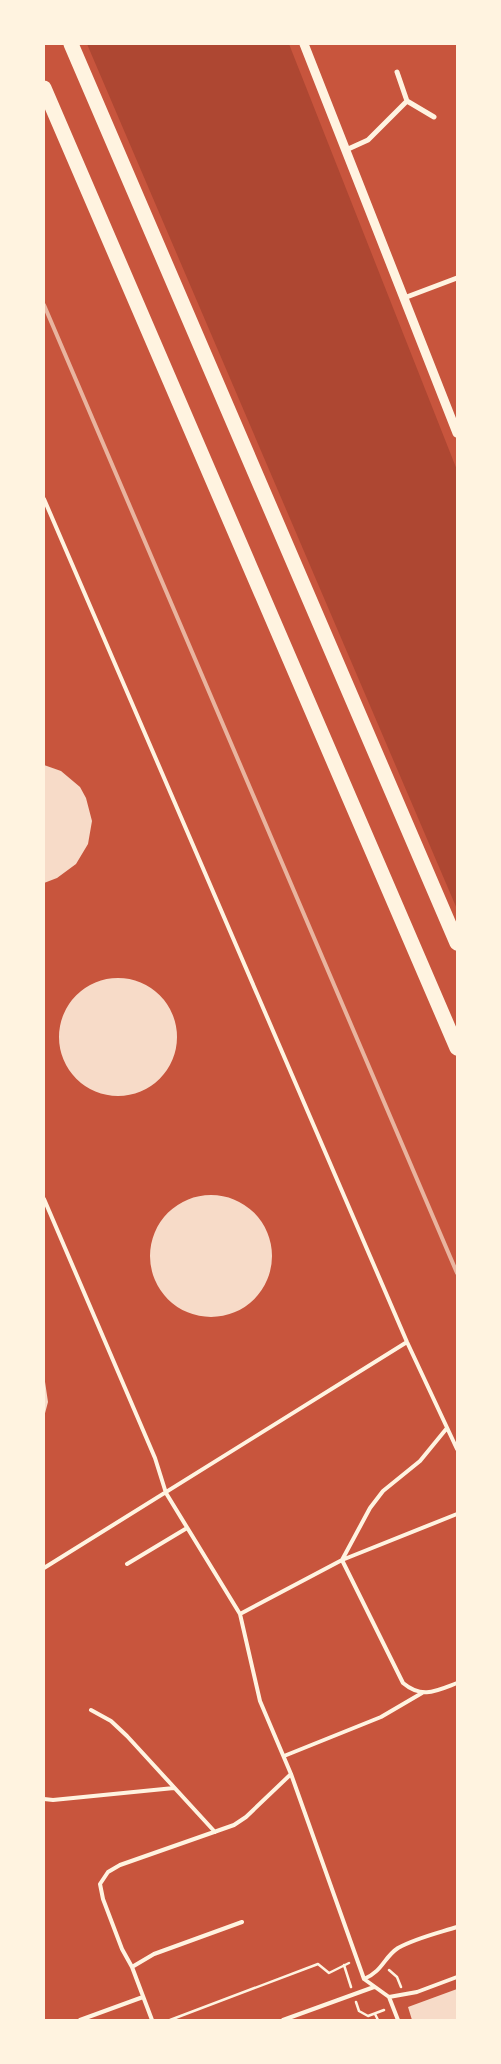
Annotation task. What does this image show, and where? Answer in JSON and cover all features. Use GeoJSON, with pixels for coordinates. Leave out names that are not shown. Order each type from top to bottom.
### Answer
{"type":"FeatureCollection","features":[{"type":"Feature","properties":{"kind":"highway"},"geometry":{"type":"LineString","coordinates":[[71,44],[457,943]]}},
{"type":"Feature","properties":{"kind":"highway"},"geometry":{"type":"LineString","coordinates":[[44,88],[457,1048]]}},
{"type":"Feature","properties":{"kind":"street"},"geometry":{"type":"LineString","coordinates":[[304,44],[457,433]]}},
{"type":"Feature","properties":{"kind":"street"},"geometry":{"type":"LineString","coordinates":[[397,72],[407,101],[434,117]]}},
{"type":"Feature","properties":{"kind":"street"},"geometry":{"type":"LineString","coordinates":[[346,150],[368,140],[407,101]]}},
{"type":"Feature","properties":{"kind":"street"},"geometry":{"type":"LineString","coordinates":[[404,298],[457,278]]}},
{"type":"Feature","properties":{"kind":"lane"},"geometry":{"type":"LineString","coordinates":[[44,500],[407,1342],[457,1449]]}},
{"type":"Feature","properties":{"kind":"lane"},"geometry":{"type":"LineString","coordinates":[[44,1199],[154,1458],[166,1493],[240,1614],[260,1701],[291,1774],[364,1979],[389,1997],[398,2020]]}},
{"type":"Feature","properties":{"kind":"lane"},"geometry":{"type":"LineString","coordinates":[[44,1568],[407,1342]]}},
{"type":"Feature","properties":{"kind":"lane"},"geometry":{"type":"LineString","coordinates":[[342,1560],[370,1508],[383,1491],[420,1461],[447,1428]]}},
{"type":"Feature","properties":{"kind":"lane"},"geometry":{"type":"LineString","coordinates":[[240,1614],[342,1560],[457,1514]]}},
{"type":"Feature","properties":{"kind":"lane"},"geometry":{"type":"LineString","coordinates":[[127,1564],[187,1528]]}},
{"type":"Feature","properties":{"kind":"lane"},"geometry":{"type":"LineString","coordinates":[[342,1560],[403,1683],[411,1689],[422,1693],[431,1693],[457,1683]]}},
{"type":"Feature","properties":{"kind":"lane"},"geometry":{"type":"LineString","coordinates":[[284,1756],[381,1717],[422,1693]]}},
{"type":"Feature","properties":{"kind":"lane"},"geometry":{"type":"LineString","coordinates":[[91,1710],[111,1721],[127,1736],[215,1832]]}},
{"type":"Feature","properties":{"kind":"lane"},"geometry":{"type":"LineString","coordinates":[[152,2020],[103,1899],[100,1884],[103,1878],[120,1866],[240,1822],[291,1774]]}},
{"type":"Feature","properties":{"kind":"lane"},"geometry":{"type":"LineString","coordinates":[[44,1798],[53,1800],[174,1788]]}},
{"type":"Feature","properties":{"kind":"lane"},"geometry":{"type":"LineString","coordinates":[[132,1967],[154,1954],[242,1922]]}},
{"type":"Feature","properties":{"kind":"lane"},"geometry":{"type":"LineString","coordinates":[[364,1979],[373,1975],[383,1966],[398,1948],[457,1926]]}},
{"type":"Feature","properties":{"kind":"lane"},"geometry":{"type":"LineString","coordinates":[[389,1997],[417,1992],[457,1977]]}},
{"type":"Feature","properties":{"kind":"lane"},"geometry":{"type":"LineString","coordinates":[[282,2020],[374,1987]]}},
{"type":"Feature","properties":{"kind":"lane"},"geometry":{"type":"LineString","coordinates":[[80,2020],[143,1997]]}},
{"type":"Feature","properties":{"kind":"path"},"geometry":{"type":"LineString","coordinates":[[170,2020],[318,1964],[329,1973],[344,1965]]}},
{"type":"Feature","properties":{"kind":"path"},"geometry":{"type":"LineString","coordinates":[[375,2014],[378,2020]]}},
{"type":"Feature","properties":{"kind":"shaded area"},"geometry":{"type":"Polygon","coordinates":[[[87,44],[289,44],[457,470],[457,909],[87,44]]]}},
{"type":"Feature","properties":{"kind":"building"},"geometry":{"type":"Polygon","coordinates":[[[44,765],[61,771],[80,787],[86,798],[92,821],[88,844],[76,864],[57,878],[44,883],[44,765]]]}},
{"type":"Feature","properties":{"kind":"building"},"geometry":{"type":"Polygon","coordinates":[[[118,978],[141,982],[160,995],[173,1014],[177,1037],[173,1060],[160,1079],[141,1092],[118,1096],[95,1092],[76,1079],[63,1060],[59,1037],[63,1014],[76,995],[95,982],[118,978]]]}},
{"type":"Feature","properties":{"kind":"building"},"geometry":{"type":"Polygon","coordinates":[[[211,1195],[234,1199],[254,1213],[268,1233],[272,1256],[268,1279],[254,1299],[234,1313],[211,1317],[188,1313],[168,1299],[154,1279],[150,1256],[154,1233],[168,1213],[188,1199],[211,1195]]]}},
{"type":"Feature","properties":{"kind":"building"},"geometry":{"type":"Polygon","coordinates":[[[44,1375],[48,1402],[44,1417],[44,1375]]]}},
{"type":"Feature","properties":{"kind":"building"},"geometry":{"type":"Polygon","coordinates":[[[457,1989],[457,2020],[412,2020],[408,2007],[457,1989]]]}},
{"type":"Feature","properties":{"kind":"railway"},"geometry":{"type":"LineString","coordinates":[[44,305],[457,1273]]}}]}
